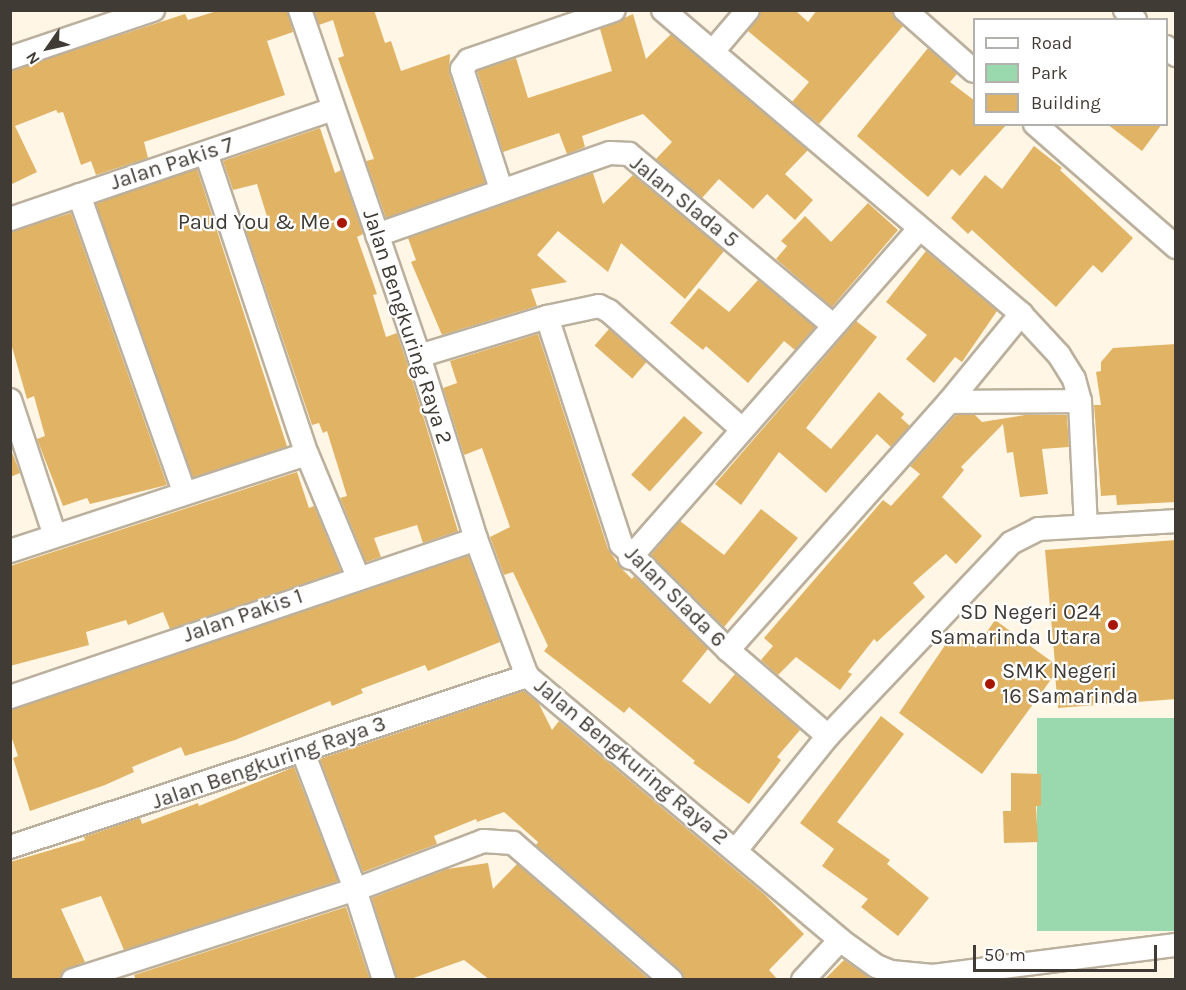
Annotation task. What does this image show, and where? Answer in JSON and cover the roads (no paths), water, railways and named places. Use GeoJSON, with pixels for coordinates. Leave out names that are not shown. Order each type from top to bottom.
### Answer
{"type":"FeatureCollection","features":[{"type":"Feature","properties":{"kind":"street"},"geometry":{"type":"LineString","coordinates":[[10,58],[153,10]]}},
{"type":"Feature","properties":{"kind":"street","name":"Jalan Bengkuring Raya 2"},"geometry":{"type":"LineString","coordinates":[[300,10],[419,356],[476,539],[527,676],[840,940],[891,972],[933,976],[991,974],[1176,945]]}},
{"type":"Feature","properties":{"kind":"street"},"geometry":{"type":"LineString","coordinates":[[501,189],[462,69],[469,60],[614,10]]}},
{"type":"Feature","properties":{"kind":"street"},"geometry":{"type":"LineString","coordinates":[[663,10],[714,50],[918,230],[1021,314],[1059,355],[1074,380],[1080,400],[1086,526]]}},
{"type":"Feature","properties":{"kind":"street"},"geometry":{"type":"LineString","coordinates":[[714,50],[748,10]]}},
{"type":"Feature","properties":{"kind":"street"},"geometry":{"type":"LineString","coordinates":[[905,10],[973,69]]}},
{"type":"Feature","properties":{"kind":"street","name":"Jalan Pakis 7"},"geometry":{"type":"LineString","coordinates":[[10,219],[333,109]]}},
{"type":"Feature","properties":{"kind":"street"},"geometry":{"type":"LineString","coordinates":[[1037,126],[1176,247]]}},
{"type":"Feature","properties":{"kind":"street"},"geometry":{"type":"LineString","coordinates":[[207,153],[307,454],[358,577]]}},
{"type":"Feature","properties":{"kind":"street","name":"Jalan Slada 5"},"geometry":{"type":"LineString","coordinates":[[378,235],[501,189],[610,153],[629,154],[832,326]]}},
{"type":"Feature","properties":{"kind":"street"},"geometry":{"type":"LineString","coordinates":[[79,195],[184,492]]}},
{"type":"Feature","properties":{"kind":"street"},"geometry":{"type":"LineString","coordinates":[[630,558],[918,230]]}},
{"type":"Feature","properties":{"kind":"street"},"geometry":{"type":"LineString","coordinates":[[419,356],[547,317],[599,306],[609,311],[742,429]]}},
{"type":"Feature","properties":{"kind":"street"},"geometry":{"type":"LineString","coordinates":[[728,650],[949,402],[1021,314]]}},
{"type":"Feature","properties":{"kind":"street","name":"Jalan Slada 6"},"geometry":{"type":"LineString","coordinates":[[547,317],[611,522],[630,558],[728,650],[828,736]]}},
{"type":"Feature","properties":{"kind":"street"},"geometry":{"type":"LineString","coordinates":[[10,400],[55,536]]}},
{"type":"Feature","properties":{"kind":"street"},"geometry":{"type":"LineString","coordinates":[[949,402],[1080,400]]}},
{"type":"Feature","properties":{"kind":"street"},"geometry":{"type":"LineString","coordinates":[[10,552],[184,492],[307,454]]}},
{"type":"Feature","properties":{"kind":"street"},"geometry":{"type":"LineString","coordinates":[[736,850],[828,736],[1011,543],[1039,529],[1176,521]]}},
{"type":"Feature","properties":{"kind":"street","name":"Jalan Pakis 1"},"geometry":{"type":"LineString","coordinates":[[10,697],[358,577],[476,539]]}},
{"type":"Feature","properties":{"kind":"street","name":"Jalan Bengkuring Raya 3"},"geometry":{"type":"LineString","coordinates":[[12,842],[303,752],[527,676]]}},
{"type":"Feature","properties":{"kind":"street"},"geometry":{"type":"LineString","coordinates":[[303,752],[355,889],[384,980]]}},
{"type":"Feature","properties":{"kind":"street"},"geometry":{"type":"LineString","coordinates":[[73,980],[355,889],[483,842],[513,843],[671,980]]}},
{"type":"Feature","properties":{"kind":"street"},"geometry":{"type":"LineString","coordinates":[[803,980],[840,940]]}},
{"type":"Feature","properties":{"kind":"place","name":"Paud You & Me"},"geometry":{"type":"Point","coordinates":[342,223]}},
{"type":"Feature","properties":{"kind":"place","name":"SD Negeri 024 Samarinda Utara"},"geometry":{"type":"Point","coordinates":[1113,625]}},
{"type":"Feature","properties":{"kind":"place","name":"SMK Negeri 16 Samarinda"},"geometry":{"type":"Point","coordinates":[990,684]}}]}
